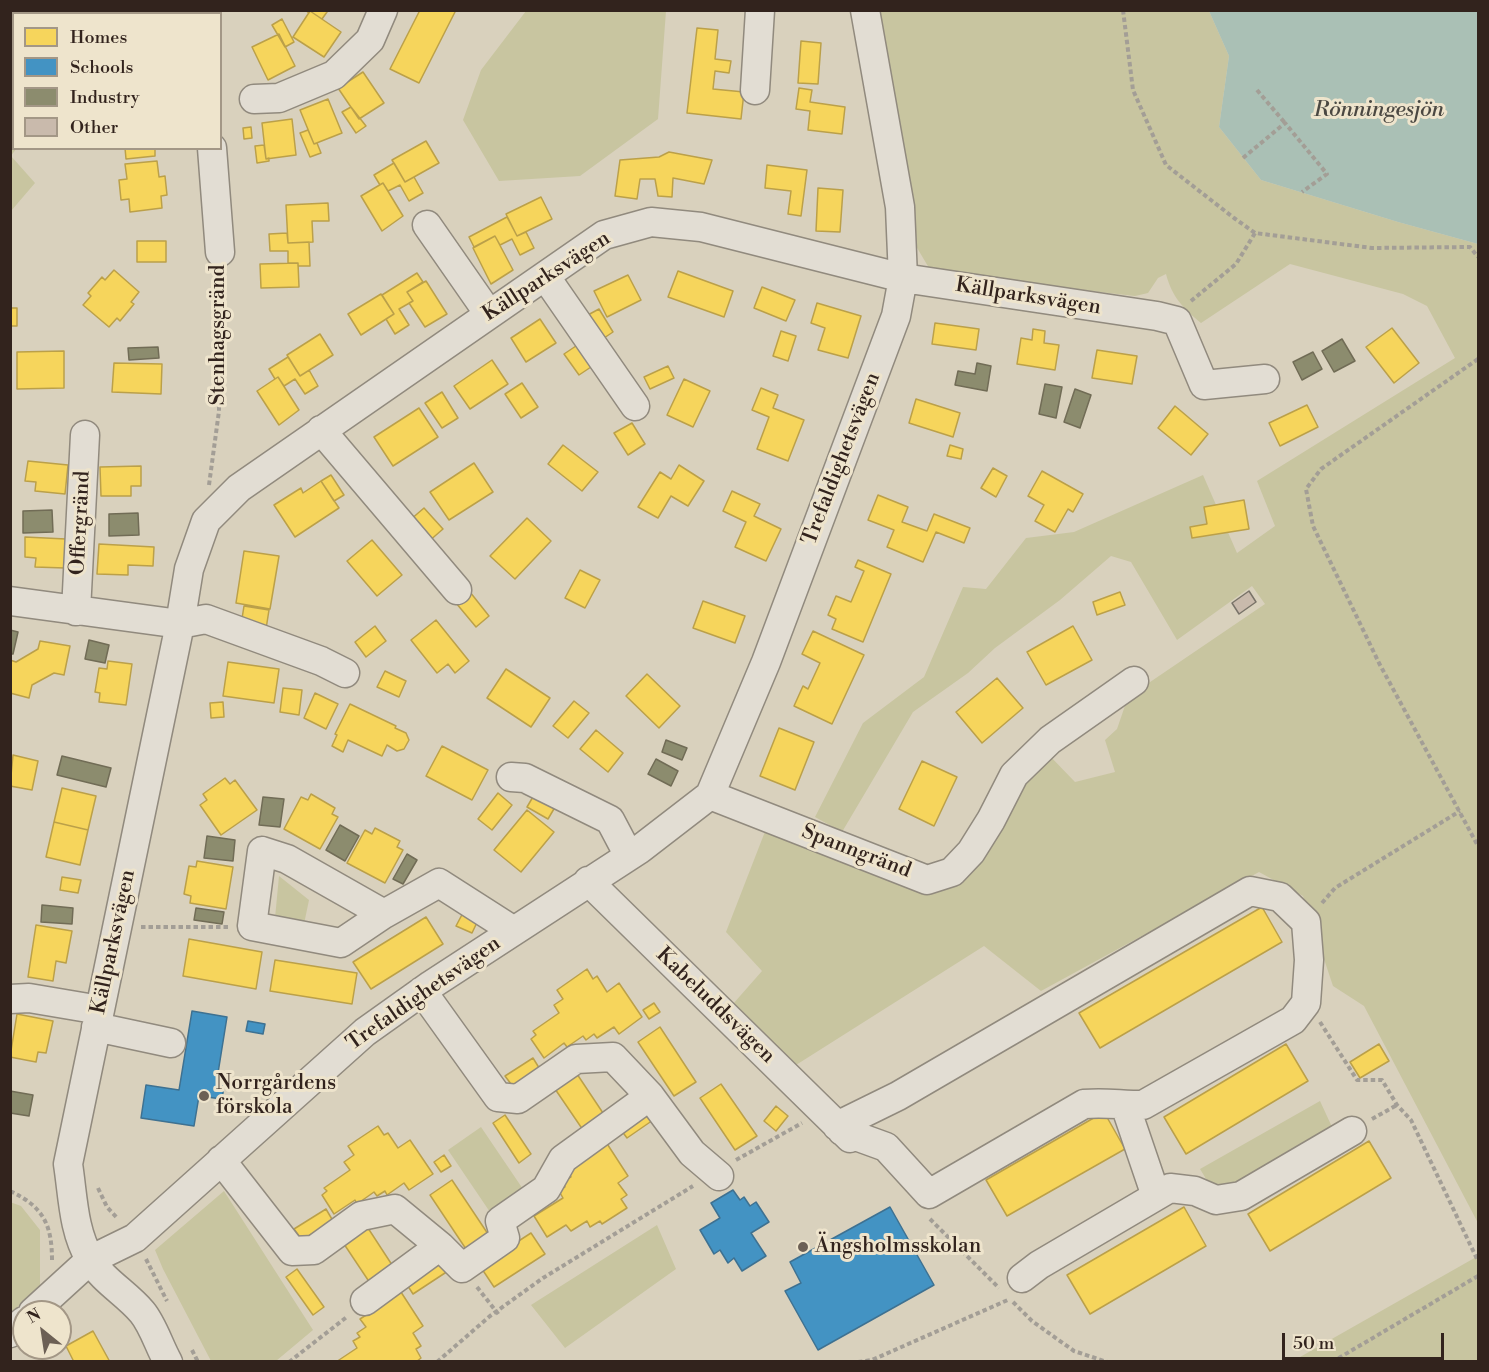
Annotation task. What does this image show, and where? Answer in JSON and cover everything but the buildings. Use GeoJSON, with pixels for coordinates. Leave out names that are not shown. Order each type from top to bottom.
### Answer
{"type":"FeatureCollection","features":[{"type":"Feature","properties":{"kind":"street"},"geometry":{"type":"LineString","coordinates":[[266,98],[334,75],[370,39],[383,10]]}},
{"type":"Feature","properties":{"kind":"street"},"geometry":{"type":"LineString","coordinates":[[755,90],[760,10]]}},
{"type":"Feature","properties":{"kind":"street","name":"Trefaldighetsvägen"},"geometry":{"type":"LineString","coordinates":[[46,1300],[90,1260],[135,1239],[365,1032],[422,991],[629,856],[710,795],[766,662],[896,316],[903,278],[900,207],[865,10]]}},
{"type":"Feature","properties":{"kind":"street","name":"Stenhagsgränd"},"geometry":{"type":"LineString","coordinates":[[212,150],[219,252]]}},
{"type":"Feature","properties":{"kind":"street","name":"Källparksvägen"},"geometry":{"type":"LineString","coordinates":[[90,1260],[77,1224],[68,1164],[180,624],[189,569],[206,521],[238,488],[604,235],[651,222],[701,227],[903,278],[1170,312]]}},
{"type":"Feature","properties":{"kind":"street"},"geometry":{"type":"LineString","coordinates":[[427,225],[489,314]]}},
{"type":"Feature","properties":{"kind":"street"},"geometry":{"type":"LineString","coordinates":[[545,276],[635,406]]}},
{"type":"Feature","properties":{"kind":"street"},"geometry":{"type":"LineString","coordinates":[[1170,312],[1177,321],[1204,386],[1265,379]]}},
{"type":"Feature","properties":{"kind":"street"},"geometry":{"type":"LineString","coordinates":[[321,430],[457,590]]}},
{"type":"Feature","properties":{"kind":"street","name":"Offergränd"},"geometry":{"type":"LineString","coordinates":[[76,611],[84,435]]}},
{"type":"Feature","properties":{"kind":"street"},"geometry":{"type":"LineString","coordinates":[[10,601],[180,624],[206,620],[321,661],[345,673]]}},
{"type":"Feature","properties":{"kind":"street","name":"Spanngränd"},"geometry":{"type":"LineString","coordinates":[[710,795],[927,880],[952,872],[971,852],[991,820],[1014,775],[1050,740],[1134,681]]}},
{"type":"Feature","properties":{"kind":"street"},"geometry":{"type":"LineString","coordinates":[[522,773],[610,820],[629,856]]}},
{"type":"Feature","properties":{"kind":"street"},"geometry":{"type":"LineString","coordinates":[[256,927],[252,926],[262,851],[287,859],[384,914]]}},
{"type":"Feature","properties":{"kind":"street","name":"Kabeluddsvägen"},"geometry":{"type":"LineString","coordinates":[[588,881],[839,1128],[886,1147],[929,1194],[1084,1104],[1104,1102],[1134,1105]]}},
{"type":"Feature","properties":{"kind":"street","name":"Trefaldighetsvägen"},"geometry":{"type":"LineString","coordinates":[[256,927],[341,942],[384,914],[439,883],[514,931]]}},
{"type":"Feature","properties":{"kind":"street"},"geometry":{"type":"LineString","coordinates":[[839,1128],[1250,891],[1280,897],[1306,922],[1309,960],[1306,1003],[1293,1020],[1134,1105],[1156,1196]]}},
{"type":"Feature","properties":{"kind":"street"},"geometry":{"type":"LineString","coordinates":[[422,991],[498,1097],[518,1099],[576,1059],[613,1057],[650,1096],[692,1153],[717,1174]]}},
{"type":"Feature","properties":{"kind":"street"},"geometry":{"type":"LineString","coordinates":[[10,999],[28,998],[171,1043]]}},
{"type":"Feature","properties":{"kind":"street"},"geometry":{"type":"LineString","coordinates":[[221,1160],[292,1251],[314,1250],[361,1216],[395,1209],[440,1246],[462,1268],[505,1238],[501,1221],[546,1189],[563,1159],[650,1096]]}},
{"type":"Feature","properties":{"kind":"street"},"geometry":{"type":"LineString","coordinates":[[1016,1289],[1040,1266],[1170,1188],[1195,1191],[1216,1200],[1241,1196],[1352,1131]]}},
{"type":"Feature","properties":{"kind":"street"},"geometry":{"type":"LineString","coordinates":[[365,1301],[440,1246]]}},
{"type":"Feature","properties":{"kind":"street"},"geometry":{"type":"LineString","coordinates":[[90,1260],[108,1281],[144,1314],[168,1362]]}},
{"type":"Feature","properties":{"kind":"path"},"geometry":{"type":"LineString","coordinates":[[1123,10],[1133,90],[1166,165],[1256,233],[1372,248],[1470,247],[1479,257]]}},
{"type":"Feature","properties":{"kind":"path"},"geometry":{"type":"LineString","coordinates":[[1257,90],[1327,174],[1302,192]]}},
{"type":"Feature","properties":{"kind":"path"},"geometry":{"type":"LineString","coordinates":[[1244,158],[1285,123]]}},
{"type":"Feature","properties":{"kind":"path"},"geometry":{"type":"LineString","coordinates":[[1170,312],[1236,264],[1256,233]]}},
{"type":"Feature","properties":{"kind":"path","name":"Stenhagsgränd"},"geometry":{"type":"LineString","coordinates":[[206,521],[209,479],[219,411],[219,252]]}},
{"type":"Feature","properties":{"kind":"path"},"geometry":{"type":"LineString","coordinates":[[1479,359],[1321,469],[1306,489],[1313,526],[1379,663],[1479,846]]}},
{"type":"Feature","properties":{"kind":"path"},"geometry":{"type":"LineString","coordinates":[[1306,922],[1335,888],[1460,812]]}},
{"type":"Feature","properties":{"kind":"path"},"geometry":{"type":"LineString","coordinates":[[141,926],[256,927]]}},
{"type":"Feature","properties":{"kind":"path"},"geometry":{"type":"LineString","coordinates":[[1306,1003],[1358,1080],[1382,1080],[1397,1104],[1411,1120],[1479,1261]]}},
{"type":"Feature","properties":{"kind":"path"},"geometry":{"type":"LineString","coordinates":[[437,1362],[490,1316],[543,1278],[806,1120],[839,1128]]}},
{"type":"Feature","properties":{"kind":"path"},"geometry":{"type":"LineString","coordinates":[[95,1182],[107,1207],[135,1239],[172,1311]]}},
{"type":"Feature","properties":{"kind":"path"},"geometry":{"type":"LineString","coordinates":[[10,1191],[28,1199],[40,1212],[52,1239],[52,1272],[63,1285]]}},
{"type":"Feature","properties":{"kind":"path"},"geometry":{"type":"LineString","coordinates":[[929,1218],[1016,1289],[1032,1320],[1074,1351],[1107,1362]]}},
{"type":"Feature","properties":{"kind":"path"},"geometry":{"type":"LineString","coordinates":[[462,1268],[499,1314]]}},
{"type":"Feature","properties":{"kind":"path"},"geometry":{"type":"LineString","coordinates":[[1332,1362],[1479,1276]]}},
{"type":"Feature","properties":{"kind":"path"},"geometry":{"type":"LineString","coordinates":[[858,1362],[872,1360],[1016,1289]]}},
{"type":"Feature","properties":{"kind":"path"},"geometry":{"type":"LineString","coordinates":[[289,1362],[365,1301]]}},
{"type":"Feature","properties":{"kind":"path"},"geometry":{"type":"LineString","coordinates":[[187,1341],[198,1362]]}},
{"type":"Feature","properties":{"kind":"shaded area"},"geometry":{"type":"Polygon","coordinates":[[[11,11],[189,11],[12,12],[12,150],[15,150],[11,156],[11,11]]]}},
{"type":"Feature","properties":{"kind":"shaded area"},"geometry":{"type":"Polygon","coordinates":[[[526,11],[666,11],[658,119],[580,176],[499,181],[463,120],[481,70],[526,11]]]}},
{"type":"Feature","properties":{"kind":"shaded area"},"geometry":{"type":"Polygon","coordinates":[[[874,11],[1209,11],[1229,56],[1219,127],[1261,180],[1478,244],[1478,1223],[1364,1006],[1333,986],[1303,896],[1259,872],[1041,991],[984,946],[796,1065],[733,1004],[762,971],[726,932],[766,829],[923,887],[1008,805],[1048,754],[1075,782],[1115,772],[1105,740],[1117,729],[1128,697],[1265,604],[1252,586],[1177,640],[1131,562],[1111,556],[1060,600],[995,648],[968,673],[913,712],[842,832],[815,817],[863,723],[924,677],[963,587],[986,589],[1026,538],[1074,532],[1203,475],[1237,553],[1275,526],[1257,481],[1455,358],[1427,306],[1403,294],[1290,264],[1201,323],[1179,302],[1166,274],[1158,278],[1148,293],[1135,296],[932,273],[913,241],[874,11]]]}},
{"type":"Feature","properties":{"kind":"shaded area"},"geometry":{"type":"Polygon","coordinates":[[[11,156],[35,183],[11,211],[11,156]]]}},
{"type":"Feature","properties":{"kind":"shaded area"},"geometry":{"type":"Polygon","coordinates":[[[279,876],[309,900],[304,924],[275,918],[279,876]]]}},
{"type":"Feature","properties":{"kind":"shaded area"},"geometry":{"type":"Polygon","coordinates":[[[1320,1101],[1332,1127],[1224,1190],[1211,1187],[1200,1169],[1320,1101]]]}},
{"type":"Feature","properties":{"kind":"shaded area"},"geometry":{"type":"Polygon","coordinates":[[[481,1127],[527,1195],[494,1218],[448,1150],[481,1127]]]}},
{"type":"Feature","properties":{"kind":"shaded area"},"geometry":{"type":"Polygon","coordinates":[[[224,1191],[313,1330],[276,1361],[211,1361],[155,1250],[224,1191]]]}},
{"type":"Feature","properties":{"kind":"shaded area"},"geometry":{"type":"Polygon","coordinates":[[[10,1202],[21,1206],[40,1230],[40,1286],[25,1300],[12,1300],[11,1313],[10,1202]]]}},
{"type":"Feature","properties":{"kind":"shaded area"},"geometry":{"type":"Polygon","coordinates":[[[657,1225],[676,1269],[565,1348],[531,1305],[657,1225]]]}},
{"type":"Feature","properties":{"kind":"shaded area"},"geometry":{"type":"Polygon","coordinates":[[[1478,1256],[1478,1361],[1293,1361],[1478,1256]]]}},
{"type":"Feature","properties":{"kind":"water","name":"Rönningesjön"},"geometry":{"type":"Polygon","coordinates":[[[1209,11],[1478,11],[1478,244],[1261,180],[1219,127],[1229,56],[1209,11]]]}},
{"type":"Feature","properties":{"kind":"place","name":"Norrgårdens förskola"},"geometry":{"type":"Point","coordinates":[204,1096]}},
{"type":"Feature","properties":{"kind":"place","name":"Ängsholmsskolan"},"geometry":{"type":"Point","coordinates":[803,1247]}}]}
